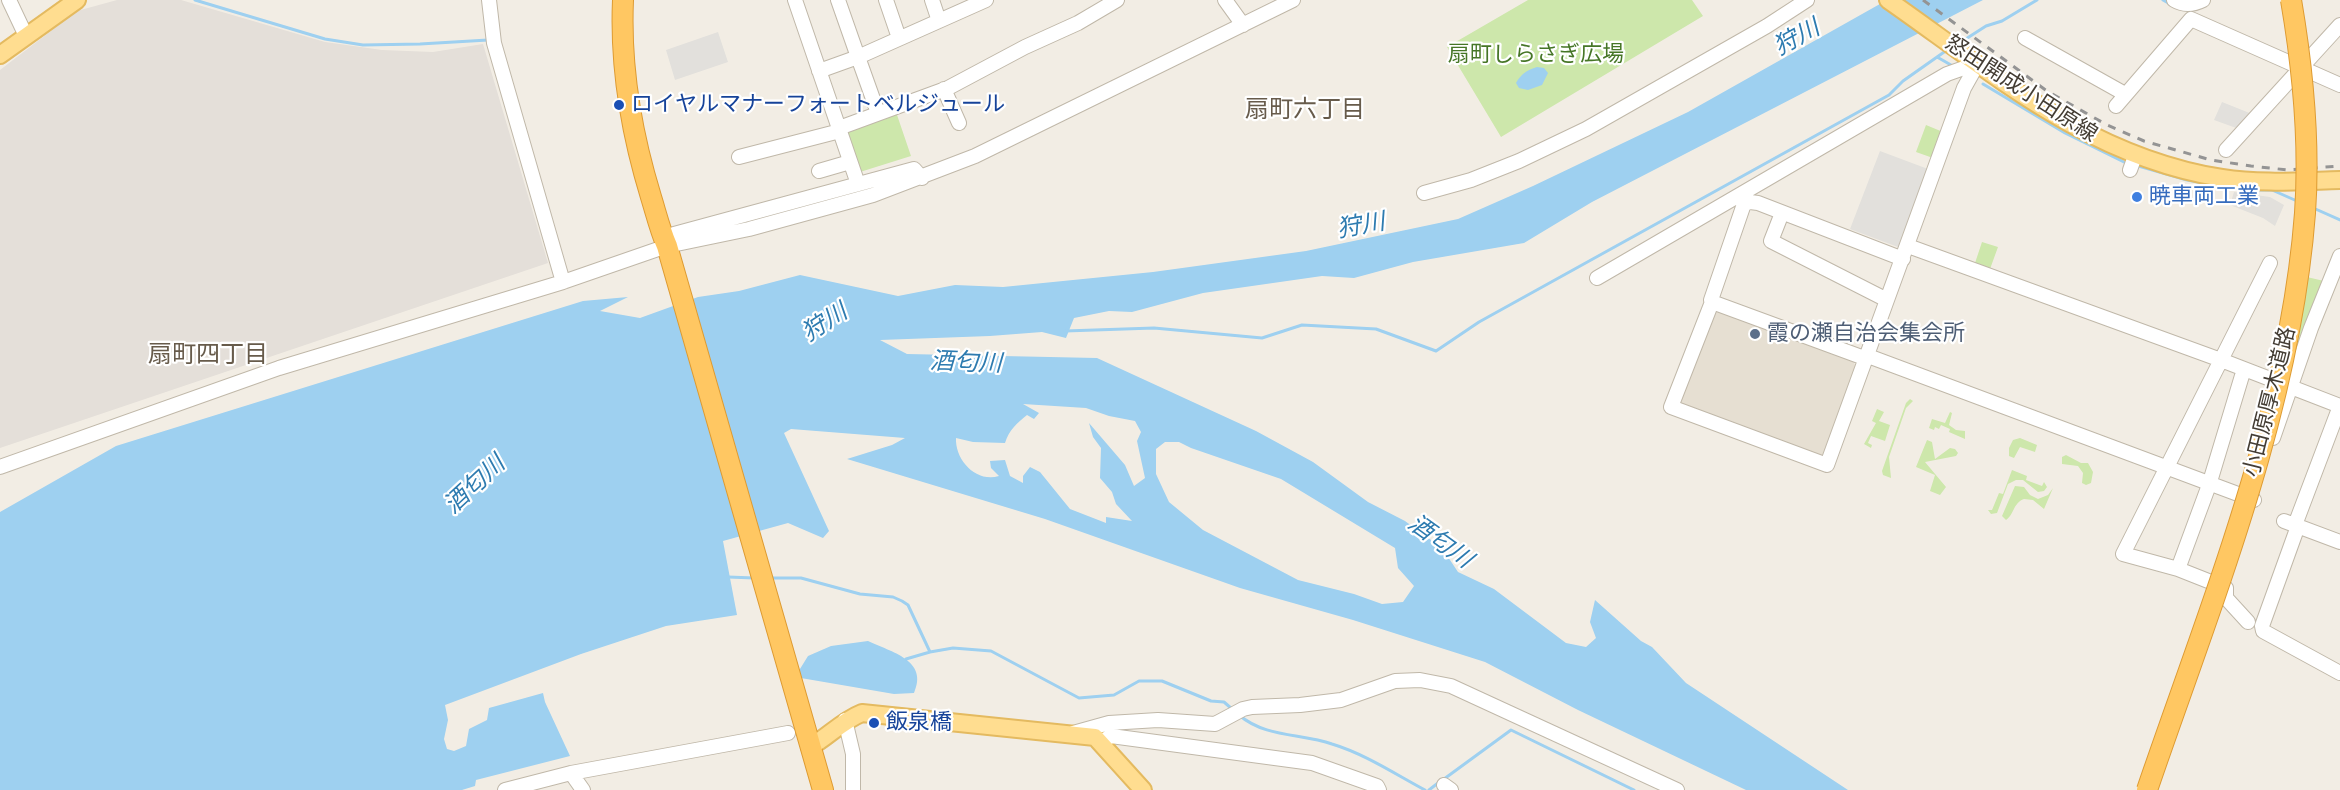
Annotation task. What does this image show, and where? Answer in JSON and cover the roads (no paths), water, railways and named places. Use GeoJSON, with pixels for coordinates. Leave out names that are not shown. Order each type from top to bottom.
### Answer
{"type":"FeatureCollection","features":[{"type":"Feature","properties":{"kind":"highway"},"geometry":{"type":"LineString","coordinates":[[623,0],[623,63],[627,101],[643,171],[823,790]]}},
{"type":"Feature","properties":{"kind":"highway","name":"小田原厚木道路"},"geometry":{"type":"LineString","coordinates":[[2136,790],[2227,518],[2266,385],[2280,319],[2289,265],[2294,207],[2295,156],[2292,94],[2279,0]]}},
{"type":"Feature","properties":{"kind":"highway","name":"小田原厚木道路"},"geometry":{"type":"LineString","coordinates":[[2147,790],[2231,544],[2276,388],[2290,326],[2299,272],[2305,211],[2306,152],[2299,44],[2291,0]]}},
{"type":"Feature","properties":{"kind":"main road"},"geometry":{"type":"LineString","coordinates":[[0,55],[77,0]]}},
{"type":"Feature","properties":{"kind":"main road","name":"怒田開成小田原線"},"geometry":{"type":"LineString","coordinates":[[1888,0],[2066,122],[2133,162],[2171,167],[2222,178],[2262,181],[2340,180]]}},
{"type":"Feature","properties":{"kind":"main road"},"geometry":{"type":"LineString","coordinates":[[810,747],[829,735],[844,720],[862,713],[1072,734],[1095,737],[1143,790]]}},
{"type":"Feature","properties":{"kind":"street"},"geometry":{"type":"LineString","coordinates":[[9,0],[26,36]]}},
{"type":"Feature","properties":{"kind":"street"},"geometry":{"type":"LineString","coordinates":[[489,0],[494,43],[563,282]]}},
{"type":"Feature","properties":{"kind":"street"},"geometry":{"type":"LineString","coordinates":[[795,0],[858,184]]}},
{"type":"Feature","properties":{"kind":"street"},"geometry":{"type":"LineString","coordinates":[[838,0],[878,113]]}},
{"type":"Feature","properties":{"kind":"street"},"geometry":{"type":"LineString","coordinates":[[886,0],[899,38]]}},
{"type":"Feature","properties":{"kind":"street"},"geometry":{"type":"LineString","coordinates":[[932,0],[939,21]]}},
{"type":"Feature","properties":{"kind":"street"},"geometry":{"type":"LineString","coordinates":[[739,157],[840,130],[878,113],[944,90],[1025,47],[1078,23],[1117,0]]}},
{"type":"Feature","properties":{"kind":"street"},"geometry":{"type":"LineString","coordinates":[[1225,0],[1243,25]]}},
{"type":"Feature","properties":{"kind":"street"},"geometry":{"type":"LineString","coordinates":[[665,241],[749,229],[873,195],[922,178],[975,156],[1293,0]]}},
{"type":"Feature","properties":{"kind":"street"},"geometry":{"type":"LineString","coordinates":[[1424,193],[1471,180],[1519,161],[1586,129],[1767,26],[1807,0]]}},
{"type":"Feature","properties":{"kind":"street"},"geometry":{"type":"LineString","coordinates":[[2174,0],[2187,4],[2196,4],[2203,0]]}},
{"type":"Feature","properties":{"kind":"street"},"geometry":{"type":"LineString","coordinates":[[819,71],[858,57],[980,1]]}},
{"type":"Feature","properties":{"kind":"street"},"geometry":{"type":"LineString","coordinates":[[2116,106],[2191,19],[2340,85]]}},
{"type":"Feature","properties":{"kind":"street"},"geometry":{"type":"LineString","coordinates":[[2226,150],[2298,68],[2340,25]]}},
{"type":"Feature","properties":{"kind":"street"},"geometry":{"type":"LineString","coordinates":[[2025,38],[2125,94]]}},
{"type":"Feature","properties":{"kind":"street"},"geometry":{"type":"LineString","coordinates":[[1598,278],[1747,198],[1947,75],[1978,63]]}},
{"type":"Feature","properties":{"kind":"street"},"geometry":{"type":"LineString","coordinates":[[1747,198],[1712,302],[1671,407],[1827,465],[1964,88],[1978,63]]}},
{"type":"Feature","properties":{"kind":"street"},"geometry":{"type":"LineString","coordinates":[[944,90],[959,123]]}},
{"type":"Feature","properties":{"kind":"street"},"geometry":{"type":"LineString","coordinates":[[819,171],[850,162]]}},
{"type":"Feature","properties":{"kind":"street"},"geometry":{"type":"LineString","coordinates":[[0,467],[279,368],[563,282],[665,241],[914,169],[922,178]]}},
{"type":"Feature","properties":{"kind":"street"},"geometry":{"type":"LineString","coordinates":[[1747,198],[1782,213],[1905,252],[2221,360],[2340,406],[2335,439],[2292,524],[2262,626],[2263,631],[2340,673]]}},
{"type":"Feature","properties":{"kind":"street"},"geometry":{"type":"LineString","coordinates":[[1782,213],[1771,241],[1887,300]]}},
{"type":"Feature","properties":{"kind":"street"},"geometry":{"type":"LineString","coordinates":[[2248,622],[2226,598],[2226,589],[2289,387],[2340,256]]}},
{"type":"Feature","properties":{"kind":"street"},"geometry":{"type":"LineString","coordinates":[[2226,589],[2178,568],[2123,554],[2270,263]]}},
{"type":"Feature","properties":{"kind":"street"},"geometry":{"type":"LineString","coordinates":[[1712,302],[2254,500]]}},
{"type":"Feature","properties":{"kind":"street"},"geometry":{"type":"LineString","coordinates":[[2178,568],[2209,484],[2244,369]]}},
{"type":"Feature","properties":{"kind":"street"},"geometry":{"type":"LineString","coordinates":[[2292,524],[2340,542]]}},
{"type":"Feature","properties":{"kind":"street"},"geometry":{"type":"LineString","coordinates":[[1072,734],[1109,723],[1158,720],[1215,724],[1238,713],[1341,700],[1395,681],[1420,680],[1451,686],[1677,790]]}},
{"type":"Feature","properties":{"kind":"street"},"geometry":{"type":"LineString","coordinates":[[844,720],[853,754],[853,790]]}},
{"type":"Feature","properties":{"kind":"street"},"geometry":{"type":"LineString","coordinates":[[505,790],[571,773],[788,733]]}},
{"type":"Feature","properties":{"kind":"street"},"geometry":{"type":"LineString","coordinates":[[1101,742],[1111,736],[1312,763],[1358,778],[1377,786],[1379,790]]}},
{"type":"Feature","properties":{"kind":"street"},"geometry":{"type":"LineString","coordinates":[[571,773],[583,790]]}},
{"type":"Feature","properties":{"kind":"water"},"geometry":{"type":"Polygon","coordinates":[[[1887,0],[1983,0],[1592,202],[1524,243],[1413,262],[1354,278],[1322,276],[1203,293],[1132,312],[1109,311],[1074,318],[1066,338],[1042,332],[880,340],[907,354],[1097,358],[1256,431],[1313,462],[1368,502],[1405,521],[1442,548],[1458,572],[1494,589],[1566,643],[1586,647],[1596,638],[1590,622],[1595,600],[1641,641],[1652,647],[1686,683],[1848,790],[1746,790],[1578,710],[1485,662],[1353,620],[1240,588],[1045,519],[847,459],[892,445],[905,438],[791,429],[784,433],[829,531],[823,538],[788,523],[723,541],[737,615],[666,626],[581,654],[445,705],[448,720],[444,739],[447,749],[454,751],[466,746],[469,729],[487,720],[489,708],[543,693],[570,756],[476,780],[475,786],[462,790],[0,790],[0,512],[116,446],[583,301],[628,297],[600,311],[640,318],[698,297],[739,291],[800,275],[898,296],[955,285],[1003,287],[1153,272],[1306,251],[1458,219],[1688,112],[1887,0]],[[1023,404],[1039,413],[1034,419],[1027,415],[1020,421],[1011,431],[1005,443],[973,442],[956,438],[959,454],[968,468],[982,476],[999,476],[991,468],[990,461],[1005,460],[1010,476],[1023,483],[1023,476],[1030,467],[1040,472],[1070,509],[1106,523],[1106,517],[1132,521],[1116,504],[1112,492],[1100,478],[1101,448],[1093,437],[1089,423],[1125,465],[1134,486],[1145,478],[1137,441],[1141,432],[1135,421],[1109,416],[1086,408],[1023,404]],[[1165,442],[1156,449],[1156,474],[1169,502],[1203,530],[1298,580],[1354,594],[1382,604],[1403,602],[1414,586],[1398,568],[1395,548],[1281,479],[1179,442],[1165,442]]]}},
{"type":"Feature","properties":{"kind":"water"},"geometry":{"type":"Polygon","coordinates":[[[1537,67],[1544,68],[1548,73],[1542,85],[1528,90],[1519,88],[1516,83],[1520,77],[1537,67]]]}},
{"type":"Feature","properties":{"kind":"water"},"geometry":{"type":"Polygon","coordinates":[[[868,641],[897,654],[912,665],[916,672],[917,682],[914,693],[894,694],[795,677],[808,656],[831,646],[868,641]]]}},
{"type":"Feature","properties":{"kind":"waterway"},"geometry":{"type":"LineString","coordinates":[[195,0],[325,39],[363,45],[488,40]]}},
{"type":"Feature","properties":{"kind":"waterway"},"geometry":{"type":"LineString","coordinates":[[1958,44],[1986,26],[2002,21],[2037,0]]}},
{"type":"Feature","properties":{"kind":"waterway"},"geometry":{"type":"LineString","coordinates":[[2163,0],[2170,4]]}},
{"type":"Feature","properties":{"kind":"waterway"},"geometry":{"type":"LineString","coordinates":[[1065,331],[1154,328],[1262,338],[1302,325],[1376,329],[1436,351],[1479,322],[1889,95],[1903,81],[1947,50]]}},
{"type":"Feature","properties":{"kind":"waterway"},"geometry":{"type":"LineString","coordinates":[[1937,57],[1951,65]]}},
{"type":"Feature","properties":{"kind":"waterway"},"geometry":{"type":"LineString","coordinates":[[1983,84],[2065,133],[2128,164]]}},
{"type":"Feature","properties":{"kind":"waterway"},"geometry":{"type":"LineString","coordinates":[[2135,165],[2187,180],[2219,186]]}},
{"type":"Feature","properties":{"kind":"waterway"},"geometry":{"type":"LineString","coordinates":[[2225,187],[2272,190],[2297,201]]}},
{"type":"Feature","properties":{"kind":"waterway"},"geometry":{"type":"LineString","coordinates":[[2311,207],[2340,220]]}},
{"type":"Feature","properties":{"kind":"waterway"},"geometry":{"type":"LineString","coordinates":[[728,577],[754,578]]}},
{"type":"Feature","properties":{"kind":"waterway"},"geometry":{"type":"LineString","coordinates":[[770,578],[801,578],[860,594],[893,597],[908,605],[930,652],[953,648],[991,651],[1079,698],[1114,695],[1139,681],[1162,681],[1211,701],[1224,702],[1232,709]]}},
{"type":"Feature","properties":{"kind":"waterway"},"geometry":{"type":"LineString","coordinates":[[906,659],[930,652]]}},
{"type":"Feature","properties":{"kind":"waterway"},"geometry":{"type":"LineString","coordinates":[[1239,715],[1261,728],[1344,748],[1425,790]]}},
{"type":"Feature","properties":{"kind":"waterway"},"geometry":{"type":"LineString","coordinates":[[1444,779],[1511,730],[1634,790]]}},
{"type":"Feature","properties":{"kind":"waterway"},"geometry":{"type":"LineString","coordinates":[[1429,790],[1438,783]]}},
{"type":"Feature","properties":{"kind":"railway"},"geometry":{"type":"LineString","coordinates":[[1923,0],[2047,91],[2107,125],[2144,141],[2211,160],[2251,166],[2288,170],[2340,166]]}},
{"type":"Feature","properties":{"kind":"place","name":"ロイヤルマナーフォートベルジュール"},"geometry":{"type":"Point","coordinates":[619,105]}},
{"type":"Feature","properties":{"kind":"place","name":"暁車両工業"},"geometry":{"type":"Point","coordinates":[2137,197]}},
{"type":"Feature","properties":{"kind":"place","name":"霞の瀬自治会集会所"},"geometry":{"type":"Point","coordinates":[1755,334]}},
{"type":"Feature","properties":{"kind":"place","name":"飯泉橋"},"geometry":{"type":"Point","coordinates":[874,723]}},
{"type":"Feature","properties":{"kind":"district","name":"扇町六丁目"},"geometry":{"type":"Point","coordinates":[1305,110]}},
{"type":"Feature","properties":{"kind":"district","name":"扇町四丁目"},"geometry":{"type":"Point","coordinates":[208,355]}},
{"type":"Feature","properties":{"kind":"water label","name":"狩川"},"geometry":{"type":"Point","coordinates":[1797,38]}},
{"type":"Feature","properties":{"kind":"water label","name":"狩川"},"geometry":{"type":"Point","coordinates":[1361,226]}},
{"type":"Feature","properties":{"kind":"water label","name":"狩川"},"geometry":{"type":"Point","coordinates":[825,323]}},
{"type":"Feature","properties":{"kind":"water label","name":"酒匂川"},"geometry":{"type":"Point","coordinates":[966,363]}},
{"type":"Feature","properties":{"kind":"water label","name":"酒匂川"},"geometry":{"type":"Point","coordinates":[475,485]}},
{"type":"Feature","properties":{"kind":"water label","name":"酒匂川"},"geometry":{"type":"Point","coordinates":[1440,542]}},
{"type":"Feature","properties":{"kind":"park label","name":"扇町しらさぎ広場"},"geometry":{"type":"Point","coordinates":[1536,55]}}]}
